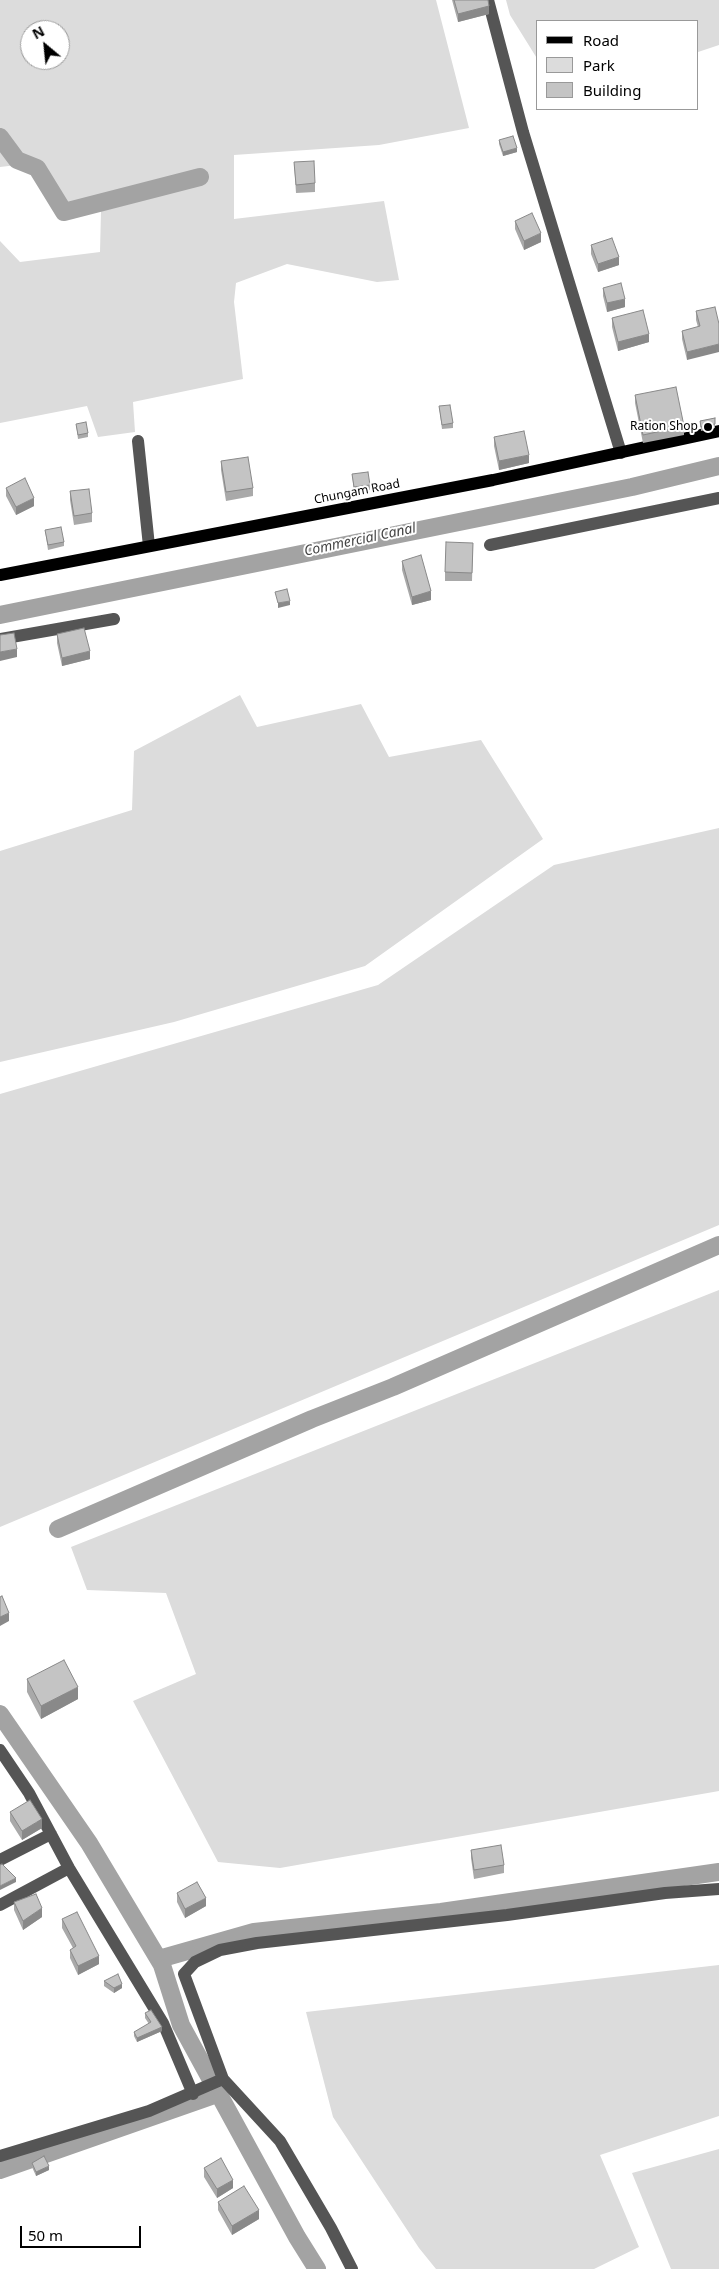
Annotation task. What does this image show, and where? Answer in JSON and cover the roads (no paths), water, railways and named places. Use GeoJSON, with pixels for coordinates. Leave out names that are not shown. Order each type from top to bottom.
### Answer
{"type":"FeatureCollection","features":[{"type":"Feature","properties":{"kind":"main road","name":"Chungam Road"},"geometry":{"type":"LineString","coordinates":[[0,575],[493,480],[719,432]]}},
{"type":"Feature","properties":{"kind":"street"},"geometry":{"type":"LineString","coordinates":[[488,0],[523,132],[621,453]]}},
{"type":"Feature","properties":{"kind":"street"},"geometry":{"type":"LineString","coordinates":[[138,441],[149,546]]}},
{"type":"Feature","properties":{"kind":"street"},"geometry":{"type":"LineString","coordinates":[[490,545],[719,498]]}},
{"type":"Feature","properties":{"kind":"street"},"geometry":{"type":"LineString","coordinates":[[0,639],[114,619]]}},
{"type":"Feature","properties":{"kind":"street"},"geometry":{"type":"LineString","coordinates":[[0,1750],[29,1793],[69,1868],[163,2023],[197,2092]]}},
{"type":"Feature","properties":{"kind":"street"},"geometry":{"type":"LineString","coordinates":[[0,1860],[51,1834]]}},
{"type":"Feature","properties":{"kind":"street"},"geometry":{"type":"LineString","coordinates":[[0,1905],[69,1868]]}},
{"type":"Feature","properties":{"kind":"street"},"geometry":{"type":"LineString","coordinates":[[352,2269],[331,2228],[280,2141],[221,2080],[184,1974],[195,1962],[220,1950],[257,1943],[507,1916],[665,1893],[719,1889]]}},
{"type":"Feature","properties":{"kind":"street"},"geometry":{"type":"LineString","coordinates":[[0,2156],[149,2111],[197,2092],[221,2080]]}},
{"type":"Feature","properties":{"kind":"waterway"},"geometry":{"type":"LineString","coordinates":[[0,137],[17,160],[37,168],[64,212],[200,177]]}},
{"type":"Feature","properties":{"kind":"waterway","name":"Commercial Canal"},"geometry":{"type":"LineString","coordinates":[[0,615],[632,487],[719,466]]}},
{"type":"Feature","properties":{"kind":"waterway"},"geometry":{"type":"LineString","coordinates":[[58,1529],[312,1419],[393,1387],[719,1245]]}},
{"type":"Feature","properties":{"kind":"waterway"},"geometry":{"type":"LineString","coordinates":[[0,1714],[89,1843],[162,1965],[181,2025],[297,2237],[317,2269]]}},
{"type":"Feature","properties":{"kind":"waterway"},"geometry":{"type":"LineString","coordinates":[[159,1959],[254,1932],[441,1912],[719,1872]]}},
{"type":"Feature","properties":{"kind":"waterway"},"geometry":{"type":"LineString","coordinates":[[0,2170],[217,2094]]}},
{"type":"Feature","properties":{"kind":"place","name":"Ration Shop"},"geometry":{"type":"Point","coordinates":[708,427]}}]}
